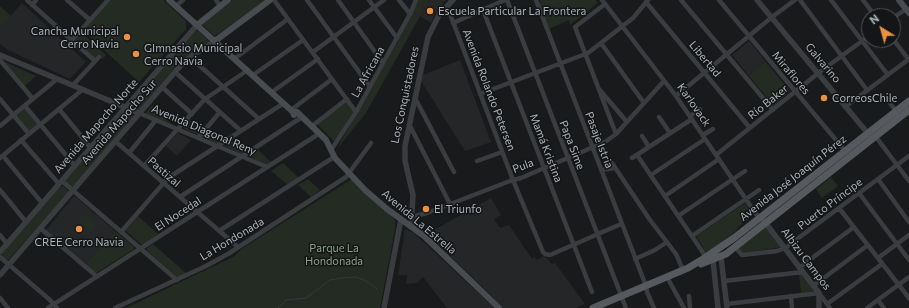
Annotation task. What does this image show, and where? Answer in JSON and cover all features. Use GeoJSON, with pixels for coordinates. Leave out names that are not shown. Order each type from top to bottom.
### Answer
{"type":"FeatureCollection","features":[{"type":"Feature","properties":{"kind":"main road","name":"Avenida La Estrella"},"geometry":{"type":"LineString","coordinates":[[170,0],[284,103],[294,115],[331,149]]}},
{"type":"Feature","properties":{"kind":"main road","name":"Avenida Mapocho Norte"},"geometry":{"type":"LineString","coordinates":[[197,25],[228,0]]}},
{"type":"Feature","properties":{"kind":"main road","name":"Avenida Mapocho Sur"},"geometry":{"type":"LineString","coordinates":[[214,41],[270,0]]}},
{"type":"Feature","properties":{"kind":"main road"},"geometry":{"type":"LineString","coordinates":[[901,1],[907,11]]}},
{"type":"Feature","properties":{"kind":"main road","name":"Avenida José Joaquín Pérez"},"geometry":{"type":"LineString","coordinates":[[872,137],[896,111],[909,101]]}},
{"type":"Feature","properties":{"kind":"main road","name":"Avenida José Joaquín Pérez"},"geometry":{"type":"LineString","coordinates":[[593,308],[710,258],[733,238],[814,175],[847,155],[909,110]]}},
{"type":"Feature","properties":{"kind":"main road","name":"Avenida La Estrella"},"geometry":{"type":"LineString","coordinates":[[292,111],[297,112],[326,140],[334,157],[365,190],[435,247],[499,308]]}},
{"type":"Feature","properties":{"kind":"main road","name":"Avenida José Joaquín Pérez"},"geometry":{"type":"LineString","coordinates":[[710,258],[721,257],[735,247],[819,182],[847,155]]}},
{"type":"Feature","properties":{"kind":"main road"},"geometry":{"type":"LineString","coordinates":[[814,175],[819,182]]}},
{"type":"Feature","properties":{"kind":"street"},"geometry":{"type":"LineString","coordinates":[[26,0],[72,40],[97,59],[72,85]]}},
{"type":"Feature","properties":{"kind":"street"},"geometry":{"type":"LineString","coordinates":[[32,5],[36,0]]}},
{"type":"Feature","properties":{"kind":"street"},"geometry":{"type":"LineString","coordinates":[[67,0],[90,20]]}},
{"type":"Feature","properties":{"kind":"street"},"geometry":{"type":"LineString","coordinates":[[72,4],[76,0]]}},
{"type":"Feature","properties":{"kind":"street"},"geometry":{"type":"LineString","coordinates":[[72,40],[108,0]]}},
{"type":"Feature","properties":{"kind":"street"},"geometry":{"type":"LineString","coordinates":[[176,6],[184,0]]}},
{"type":"Feature","properties":{"kind":"street"},"geometry":{"type":"LineString","coordinates":[[216,0],[220,6]]}},
{"type":"Feature","properties":{"kind":"street"},"geometry":{"type":"LineString","coordinates":[[274,0],[356,112]]}},
{"type":"Feature","properties":{"kind":"street"},"geometry":{"type":"LineString","coordinates":[[307,0],[370,86]]}},
{"type":"Feature","properties":{"kind":"street"},"geometry":{"type":"LineString","coordinates":[[338,0],[384,63]]}},
{"type":"Feature","properties":{"kind":"street"},"geometry":{"type":"LineString","coordinates":[[369,0],[397,38]]}},
{"type":"Feature","properties":{"kind":"street"},"geometry":{"type":"LineString","coordinates":[[313,52],[384,0]]}},
{"type":"Feature","properties":{"kind":"street"},"geometry":{"type":"LineString","coordinates":[[400,0],[410,14]]}},
{"type":"Feature","properties":{"kind":"street","name":"La Africana"},"geometry":{"type":"LineString","coordinates":[[331,149],[356,112],[384,63],[416,0]]}},
{"type":"Feature","properties":{"kind":"street","name":"Los Conquistadores"},"geometry":{"type":"LineString","coordinates":[[406,223],[412,217],[412,191],[404,153],[409,124],[428,38],[435,20],[454,0]]}},
{"type":"Feature","properties":{"kind":"street"},"geometry":{"type":"LineString","coordinates":[[454,23],[506,0]]}},
{"type":"Feature","properties":{"kind":"street","name":"Papa Sime"},"geometry":{"type":"LineString","coordinates":[[506,0],[626,308]]}},
{"type":"Feature","properties":{"kind":"street"},"geometry":{"type":"LineString","coordinates":[[681,0],[772,110]]}},
{"type":"Feature","properties":{"kind":"street","name":"Miraflores"},"geometry":{"type":"LineString","coordinates":[[719,0],[847,155]]}},
{"type":"Feature","properties":{"kind":"street","name":"Galvarino"},"geometry":{"type":"LineString","coordinates":[[757,0],[872,137]]}},
{"type":"Feature","properties":{"kind":"street"},"geometry":{"type":"LineString","coordinates":[[676,96],[772,17],[795,0]]}},
{"type":"Feature","properties":{"kind":"street"},"geometry":{"type":"LineString","coordinates":[[800,0],[867,90]]}},
{"type":"Feature","properties":{"kind":"street"},"geometry":{"type":"LineString","coordinates":[[831,0],[861,40]]}},
{"type":"Feature","properties":{"kind":"street","name":"Pasaje Istria"},"geometry":{"type":"LineString","coordinates":[[536,1],[654,308]]}},
{"type":"Feature","properties":{"kind":"street"},"geometry":{"type":"LineString","coordinates":[[480,94],[584,54],[602,43],[636,16],[647,1]]}},
{"type":"Feature","properties":{"kind":"street","name":"Libertad"},"geometry":{"type":"LineString","coordinates":[[647,1],[750,128]]}},
{"type":"Feature","properties":{"kind":"street"},"geometry":{"type":"LineString","coordinates":[[603,2],[575,27],[584,54],[616,134]]}},
{"type":"Feature","properties":{"kind":"street","name":"Karlovack"},"geometry":{"type":"LineString","coordinates":[[603,2],[676,96],[732,179],[766,223]]}},
{"type":"Feature","properties":{"kind":"street","name":"Avenida Rolando Petersen"},"geometry":{"type":"LineString","coordinates":[[447,6],[502,152],[541,248],[545,254],[550,255],[574,245]]}},
{"type":"Feature","properties":{"kind":"street","name":"Mamá Kristina"},"geometry":{"type":"LineString","coordinates":[[483,10],[592,292]]}},
{"type":"Feature","properties":{"kind":"street"},"geometry":{"type":"LineString","coordinates":[[234,58],[288,19]]}},
{"type":"Feature","properties":{"kind":"street","name":"Avenida Mapocho Norte"},"geometry":{"type":"LineString","coordinates":[[0,252],[197,25]]}},
{"type":"Feature","properties":{"kind":"street"},"geometry":{"type":"LineString","coordinates":[[253,76],[303,40]]}},
{"type":"Feature","properties":{"kind":"street","name":"Avenida Mapocho Sur"},"geometry":{"type":"LineString","coordinates":[[0,275],[175,72],[190,57],[214,41]]}},
{"type":"Feature","properties":{"kind":"street","name":"Río Baker"},"geometry":{"type":"LineString","coordinates":[[664,196],[718,157],[772,110],[861,42]]}},
{"type":"Feature","properties":{"kind":"street"},"geometry":{"type":"LineString","coordinates":[[602,43],[644,103]]}},
{"type":"Feature","properties":{"kind":"street"},"geometry":{"type":"LineString","coordinates":[[867,48],[888,75]]}},
{"type":"Feature","properties":{"kind":"street"},"geometry":{"type":"LineString","coordinates":[[845,106],[908,59],[900,48]]}},
{"type":"Feature","properties":{"kind":"street"},"geometry":{"type":"LineString","coordinates":[[0,57],[33,99]]}},
{"type":"Feature","properties":{"kind":"street","name":"Avenida Diagonal Reny"},"geometry":{"type":"LineString","coordinates":[[0,57],[72,85],[267,167]]}},
{"type":"Feature","properties":{"kind":"street"},"geometry":{"type":"LineString","coordinates":[[190,57],[259,119]]}},
{"type":"Feature","properties":{"kind":"street"},"geometry":{"type":"LineString","coordinates":[[272,92],[318,59]]}},
{"type":"Feature","properties":{"kind":"street"},"geometry":{"type":"LineString","coordinates":[[144,166],[205,99],[248,70]]}},
{"type":"Feature","properties":{"kind":"street"},"geometry":{"type":"LineString","coordinates":[[175,72],[241,131]]}},
{"type":"Feature","properties":{"kind":"street"},"geometry":{"type":"LineString","coordinates":[[0,126],[57,79]]}},
{"type":"Feature","properties":{"kind":"street"},"geometry":{"type":"LineString","coordinates":[[292,111],[332,79]]}},
{"type":"Feature","properties":{"kind":"street","name":"Pula"},"geometry":{"type":"LineString","coordinates":[[412,217],[544,168],[605,142],[616,134],[664,81]]}},
{"type":"Feature","properties":{"kind":"street"},"geometry":{"type":"LineString","coordinates":[[597,86],[627,122]]}},
{"type":"Feature","properties":{"kind":"street"},"geometry":{"type":"LineString","coordinates":[[162,87],[192,114]]}},
{"type":"Feature","properties":{"kind":"street"},"geometry":{"type":"LineString","coordinates":[[42,203],[1,157],[82,90]]}},
{"type":"Feature","properties":{"kind":"street"},"geometry":{"type":"LineString","coordinates":[[415,98],[454,172]]}},
{"type":"Feature","properties":{"kind":"street"},"geometry":{"type":"LineString","coordinates":[[886,98],[896,111]]}},
{"type":"Feature","properties":{"kind":"street"},"geometry":{"type":"LineString","coordinates":[[0,99],[29,134]]}},
{"type":"Feature","properties":{"kind":"street","name":"La Africana"},"geometry":{"type":"LineString","coordinates":[[312,126],[347,99]]}},
{"type":"Feature","properties":{"kind":"street"},"geometry":{"type":"LineString","coordinates":[[121,232],[168,178],[284,103]]}},
{"type":"Feature","properties":{"kind":"street"},"geometry":{"type":"LineString","coordinates":[[25,106],[74,166]]}},
{"type":"Feature","properties":{"kind":"street"},"geometry":{"type":"LineString","coordinates":[[59,109],[90,147]]}},
{"type":"Feature","properties":{"kind":"street"},"geometry":{"type":"LineString","coordinates":[[632,158],[670,133],[700,109]]}},
{"type":"Feature","properties":{"kind":"street"},"geometry":{"type":"LineString","coordinates":[[198,138],[220,112]]}},
{"type":"Feature","properties":{"kind":"street"},"geometry":{"type":"LineString","coordinates":[[659,117],[670,133]]}},
{"type":"Feature","properties":{"kind":"street"},"geometry":{"type":"LineString","coordinates":[[180,197],[299,119]]}},
{"type":"Feature","properties":{"kind":"street"},"geometry":{"type":"LineString","coordinates":[[129,153],[156,120]]}},
{"type":"Feature","properties":{"kind":"street"},"geometry":{"type":"LineString","coordinates":[[409,124],[450,204]]}},
{"type":"Feature","properties":{"kind":"street"},"geometry":{"type":"LineString","coordinates":[[651,176],[713,129]]}},
{"type":"Feature","properties":{"kind":"street","name":"El Nocedal"},"geometry":{"type":"LineString","coordinates":[[48,308],[55,306],[96,277],[317,135]]}},
{"type":"Feature","properties":{"kind":"street"},"geometry":{"type":"LineString","coordinates":[[642,136],[649,147]]}},
{"type":"Feature","properties":{"kind":"street"},"geometry":{"type":"LineString","coordinates":[[872,137],[909,181]]}},
{"type":"Feature","properties":{"kind":"street"},"geometry":{"type":"LineString","coordinates":[[22,140],[60,182],[73,190],[177,280]]}},
{"type":"Feature","properties":{"kind":"street","name":"Pastizal"},"geometry":{"type":"LineString","coordinates":[[115,141],[238,247]]}},
{"type":"Feature","properties":{"kind":"street"},"geometry":{"type":"LineString","coordinates":[[350,173],[371,144]]}},
{"type":"Feature","properties":{"kind":"street"},"geometry":{"type":"LineString","coordinates":[[477,161],[502,152]]}},
{"type":"Feature","properties":{"kind":"street"},"geometry":{"type":"LineString","coordinates":[[637,155],[692,236],[710,258],[718,308]]}},
{"type":"Feature","properties":{"kind":"street","name":"Puerto Príncipe"},"geometry":{"type":"LineString","coordinates":[[735,247],[742,255],[778,251],[785,248],[909,156]]}},
{"type":"Feature","properties":{"kind":"street"},"geometry":{"type":"LineString","coordinates":[[219,231],[334,157]]}},
{"type":"Feature","properties":{"kind":"street"},"geometry":{"type":"LineString","coordinates":[[612,163],[685,269]]}},
{"type":"Feature","properties":{"kind":"street"},"geometry":{"type":"LineString","coordinates":[[601,170],[615,168]]}},
{"type":"Feature","properties":{"kind":"street"},"geometry":{"type":"LineString","coordinates":[[678,216],[745,171]]}},
{"type":"Feature","properties":{"kind":"street","name":"La Hondonada"},"geometry":{"type":"LineString","coordinates":[[115,308],[214,262],[350,173]]}},
{"type":"Feature","properties":{"kind":"street"},"geometry":{"type":"LineString","coordinates":[[878,179],[909,222]]}},
{"type":"Feature","properties":{"kind":"street"},"geometry":{"type":"LineString","coordinates":[[0,190],[26,222]]}},
{"type":"Feature","properties":{"kind":"street"},"geometry":{"type":"LineString","coordinates":[[692,236],[759,190]]}},
{"type":"Feature","properties":{"kind":"street"},"geometry":{"type":"LineString","coordinates":[[859,193],[909,260]]}},
{"type":"Feature","properties":{"kind":"street"},"geometry":{"type":"LineString","coordinates":[[840,208],[909,298]]}},
{"type":"Feature","properties":{"kind":"street"},"geometry":{"type":"LineString","coordinates":[[384,308],[399,227],[406,223]]}},
{"type":"Feature","properties":{"kind":"street","name":"Albizu Campos"},"geometry":{"type":"LineString","coordinates":[[766,223],[828,306]]}},
{"type":"Feature","properties":{"kind":"street"},"geometry":{"type":"LineString","coordinates":[[574,245],[621,224]]}},
{"type":"Feature","properties":{"kind":"street"},"geometry":{"type":"LineString","coordinates":[[724,281],[801,270],[854,227]]}},
{"type":"Feature","properties":{"kind":"street"},"geometry":{"type":"LineString","coordinates":[[40,228],[96,277]]}},
{"type":"Feature","properties":{"kind":"street"},"geometry":{"type":"LineString","coordinates":[[0,235],[7,244]]}},
{"type":"Feature","properties":{"kind":"street"},"geometry":{"type":"LineString","coordinates":[[878,258],[909,235]]}},
{"type":"Feature","properties":{"kind":"street"},"geometry":{"type":"LineString","coordinates":[[635,259],[655,250],[667,242]]}},
{"type":"Feature","properties":{"kind":"street"},"geometry":{"type":"LineString","coordinates":[[813,286],[868,245]]}},
{"type":"Feature","properties":{"kind":"street"},"geometry":{"type":"LineString","coordinates":[[0,257],[55,306]]}},
{"type":"Feature","properties":{"kind":"street"},"geometry":{"type":"LineString","coordinates":[[721,257],[727,306],[819,293],[820,308]]}},
{"type":"Feature","properties":{"kind":"street"},"geometry":{"type":"LineString","coordinates":[[828,306],[882,264]]}},
{"type":"Feature","properties":{"kind":"street"},"geometry":{"type":"LineString","coordinates":[[667,277],[684,308]]}},
{"type":"Feature","properties":{"kind":"street"},"geometry":{"type":"LineString","coordinates":[[867,308],[909,277]]}},
{"type":"Feature","properties":{"kind":"street"},"geometry":{"type":"LineString","coordinates":[[689,296],[690,308]]}},
{"type":"Feature","properties":{"kind":"street"},"geometry":{"type":"LineString","coordinates":[[791,296],[792,308]]}},
{"type":"Feature","properties":{"kind":"street"},"geometry":{"type":"LineString","coordinates":[[0,298],[8,308]]}},
{"type":"Feature","properties":{"kind":"street"},"geometry":{"type":"LineString","coordinates":[[878,300],[884,308]]}},
{"type":"Feature","properties":{"kind":"shaded area","name":"Escuela Particular La Frontera"},"geometry":{"type":"Polygon","coordinates":[[[429,0],[446,0],[434,15],[431,23],[420,16],[429,0]]]}},
{"type":"Feature","properties":{"kind":"shaded area"},"geometry":{"type":"Polygon","coordinates":[[[22,3],[86,62],[70,79],[8,50],[0,44],[0,28],[22,3]]]}},
{"type":"Feature","properties":{"kind":"shaded area"},"geometry":{"type":"Polygon","coordinates":[[[749,41],[765,61],[749,76],[732,55],[749,41]]]}},
{"type":"Feature","properties":{"kind":"shaded area"},"geometry":{"type":"Polygon","coordinates":[[[460,60],[491,142],[465,151],[421,81],[423,75],[460,60]]]}},
{"type":"Feature","properties":{"kind":"shaded area"},"geometry":{"type":"Polygon","coordinates":[[[178,133],[191,140],[177,156],[166,146],[178,133]]]}},
{"type":"Feature","properties":{"kind":"shaded area","name":"CREE Cerro Navia"},"geometry":{"type":"Polygon","coordinates":[[[73,197],[76,197],[115,231],[86,264],[43,234],[73,197]]]}},
{"type":"Feature","properties":{"kind":"shaded area"},"geometry":{"type":"Polygon","coordinates":[[[491,198],[501,215],[494,219],[500,228],[509,225],[532,259],[534,257],[537,260],[544,256],[552,264],[555,263],[585,304],[576,308],[503,308],[427,234],[491,198]]]}},
{"type":"Feature","properties":{"kind":"shaded area"},"geometry":{"type":"Polygon","coordinates":[[[405,229],[414,233],[494,308],[447,308],[423,277],[417,283],[406,284],[407,275],[398,275],[405,229]]]}},
{"type":"Feature","properties":{"kind":"green space","name":"GImnasio Municipal Cerro Navia"},"geometry":{"type":"Polygon","coordinates":[[[110,0],[163,0],[186,21],[186,29],[139,82],[83,31],[110,0]]]}},
{"type":"Feature","properties":{"kind":"green space"},"geometry":{"type":"Polygon","coordinates":[[[233,0],[266,0],[215,36],[202,25],[233,0]]]}},
{"type":"Feature","properties":{"kind":"green space"},"geometry":{"type":"Polygon","coordinates":[[[418,0],[429,0],[366,113],[336,150],[398,41],[418,0]]]}},
{"type":"Feature","properties":{"kind":"green space"},"geometry":{"type":"Polygon","coordinates":[[[540,0],[596,0],[598,3],[570,25],[569,20],[549,29],[540,5],[540,0]]]}},
{"type":"Feature","properties":{"kind":"green space"},"geometry":{"type":"Polygon","coordinates":[[[0,6],[11,16],[0,28],[0,6]]]}},
{"type":"Feature","properties":{"kind":"green space"},"geometry":{"type":"Polygon","coordinates":[[[194,31],[198,31],[207,39],[208,42],[179,62],[140,109],[136,110],[132,107],[131,104],[194,31]]]}},
{"type":"Feature","properties":{"kind":"green space"},"geometry":{"type":"Polygon","coordinates":[[[82,33],[106,55],[102,59],[98,55],[94,59],[74,41],[82,33]]]}},
{"type":"Feature","properties":{"kind":"green space"},"geometry":{"type":"Polygon","coordinates":[[[3,61],[36,76],[24,87],[3,61]]]}},
{"type":"Feature","properties":{"kind":"green space"},"geometry":{"type":"Polygon","coordinates":[[[765,61],[790,91],[774,106],[749,76],[765,61]]]}},
{"type":"Feature","properties":{"kind":"green space"},"geometry":{"type":"Polygon","coordinates":[[[347,102],[354,111],[335,142],[317,124],[347,102]]]}},
{"type":"Feature","properties":{"kind":"green space"},"geometry":{"type":"Polygon","coordinates":[[[152,105],[173,126],[145,114],[152,105]]]}},
{"type":"Feature","properties":{"kind":"green space"},"geometry":{"type":"Polygon","coordinates":[[[25,108],[38,124],[29,132],[16,116],[25,108]]]}},
{"type":"Feature","properties":{"kind":"green space"},"geometry":{"type":"Polygon","coordinates":[[[127,111],[133,115],[132,118],[74,186],[71,187],[65,182],[66,180],[123,113],[127,111]]]}},
{"type":"Feature","properties":{"kind":"green space"},"geometry":{"type":"Polygon","coordinates":[[[189,121],[201,132],[198,135],[183,128],[189,121]]]}},
{"type":"Feature","properties":{"kind":"green space"},"geometry":{"type":"Polygon","coordinates":[[[209,128],[223,140],[217,144],[202,136],[209,128]]]}},
{"type":"Feature","properties":{"kind":"green space"},"geometry":{"type":"Polygon","coordinates":[[[233,140],[246,152],[242,154],[225,146],[233,140]]]}},
{"type":"Feature","properties":{"kind":"green space"},"geometry":{"type":"Polygon","coordinates":[[[257,149],[271,162],[266,165],[248,156],[257,149]]]}},
{"type":"Feature","properties":{"kind":"green space"},"geometry":{"type":"Polygon","coordinates":[[[283,163],[299,178],[288,185],[271,171],[283,163]]]}},
{"type":"Feature","properties":{"kind":"green space"},"geometry":{"type":"Polygon","coordinates":[[[831,177],[838,186],[822,198],[816,189],[831,177]]]}},
{"type":"Feature","properties":{"kind":"green space"},"geometry":{"type":"Polygon","coordinates":[[[308,179],[320,190],[311,197],[298,185],[308,179]]]}},
{"type":"Feature","properties":{"kind":"green space","name":"Parque La Hondonada"},"geometry":{"type":"Polygon","coordinates":[[[352,179],[393,217],[395,221],[395,229],[380,308],[126,308],[233,257],[243,248],[352,179]]]}},
{"type":"Feature","properties":{"kind":"green space"},"geometry":{"type":"Polygon","coordinates":[[[63,186],[68,190],[68,193],[9,259],[6,260],[2,257],[2,253],[60,187],[63,186]]]}},
{"type":"Feature","properties":{"kind":"green space"},"geometry":{"type":"Polygon","coordinates":[[[745,203],[753,215],[738,227],[736,231],[707,254],[696,236],[745,203]]]}},
{"type":"Feature","properties":{"kind":"green space"},"geometry":{"type":"Polygon","coordinates":[[[84,213],[97,224],[91,232],[78,220],[84,213]]]}},
{"type":"Feature","properties":{"kind":"green space"},"geometry":{"type":"Polygon","coordinates":[[[138,216],[158,234],[143,245],[126,231],[138,216]]]}},
{"type":"Feature","properties":{"kind":"green space"},"geometry":{"type":"Polygon","coordinates":[[[766,226],[782,247],[742,253],[738,248],[766,226]]]}},
{"type":"Feature","properties":{"kind":"green space"},"geometry":{"type":"Polygon","coordinates":[[[115,231],[133,246],[134,249],[96,273],[86,264],[115,231]]]}},
{"type":"Feature","properties":{"kind":"green space"},"geometry":{"type":"Polygon","coordinates":[[[153,244],[186,273],[178,277],[176,276],[147,251],[147,248],[153,244]]]}},
{"type":"Feature","properties":{"kind":"green space"},"geometry":{"type":"Polygon","coordinates":[[[799,274],[802,274],[814,291],[801,293],[799,274]]]}},
{"type":"Feature","properties":{"kind":"waterway"},"geometry":{"type":"LineString","coordinates":[[278,308],[286,300],[306,298],[330,280],[356,277],[366,281],[377,289]]}},
{"type":"Feature","properties":{"kind":"place","name":"Escuela Particular La Frontera"},"geometry":{"type":"Point","coordinates":[430,11]}},
{"type":"Feature","properties":{"kind":"place","name":"Cancha Municipal Cerro Navia"},"geometry":{"type":"Point","coordinates":[127,37]}},
{"type":"Feature","properties":{"kind":"place","name":"GImnasio Municipal Cerro Navia"},"geometry":{"type":"Point","coordinates":[136,54]}},
{"type":"Feature","properties":{"kind":"place","name":"CorreosChile"},"geometry":{"type":"Point","coordinates":[824,98]}},
{"type":"Feature","properties":{"kind":"place","name":"El Triunfo"},"geometry":{"type":"Point","coordinates":[426,209]}},
{"type":"Feature","properties":{"kind":"place","name":"CREE Cerro Navia"},"geometry":{"type":"Point","coordinates":[79,229]}}]}
